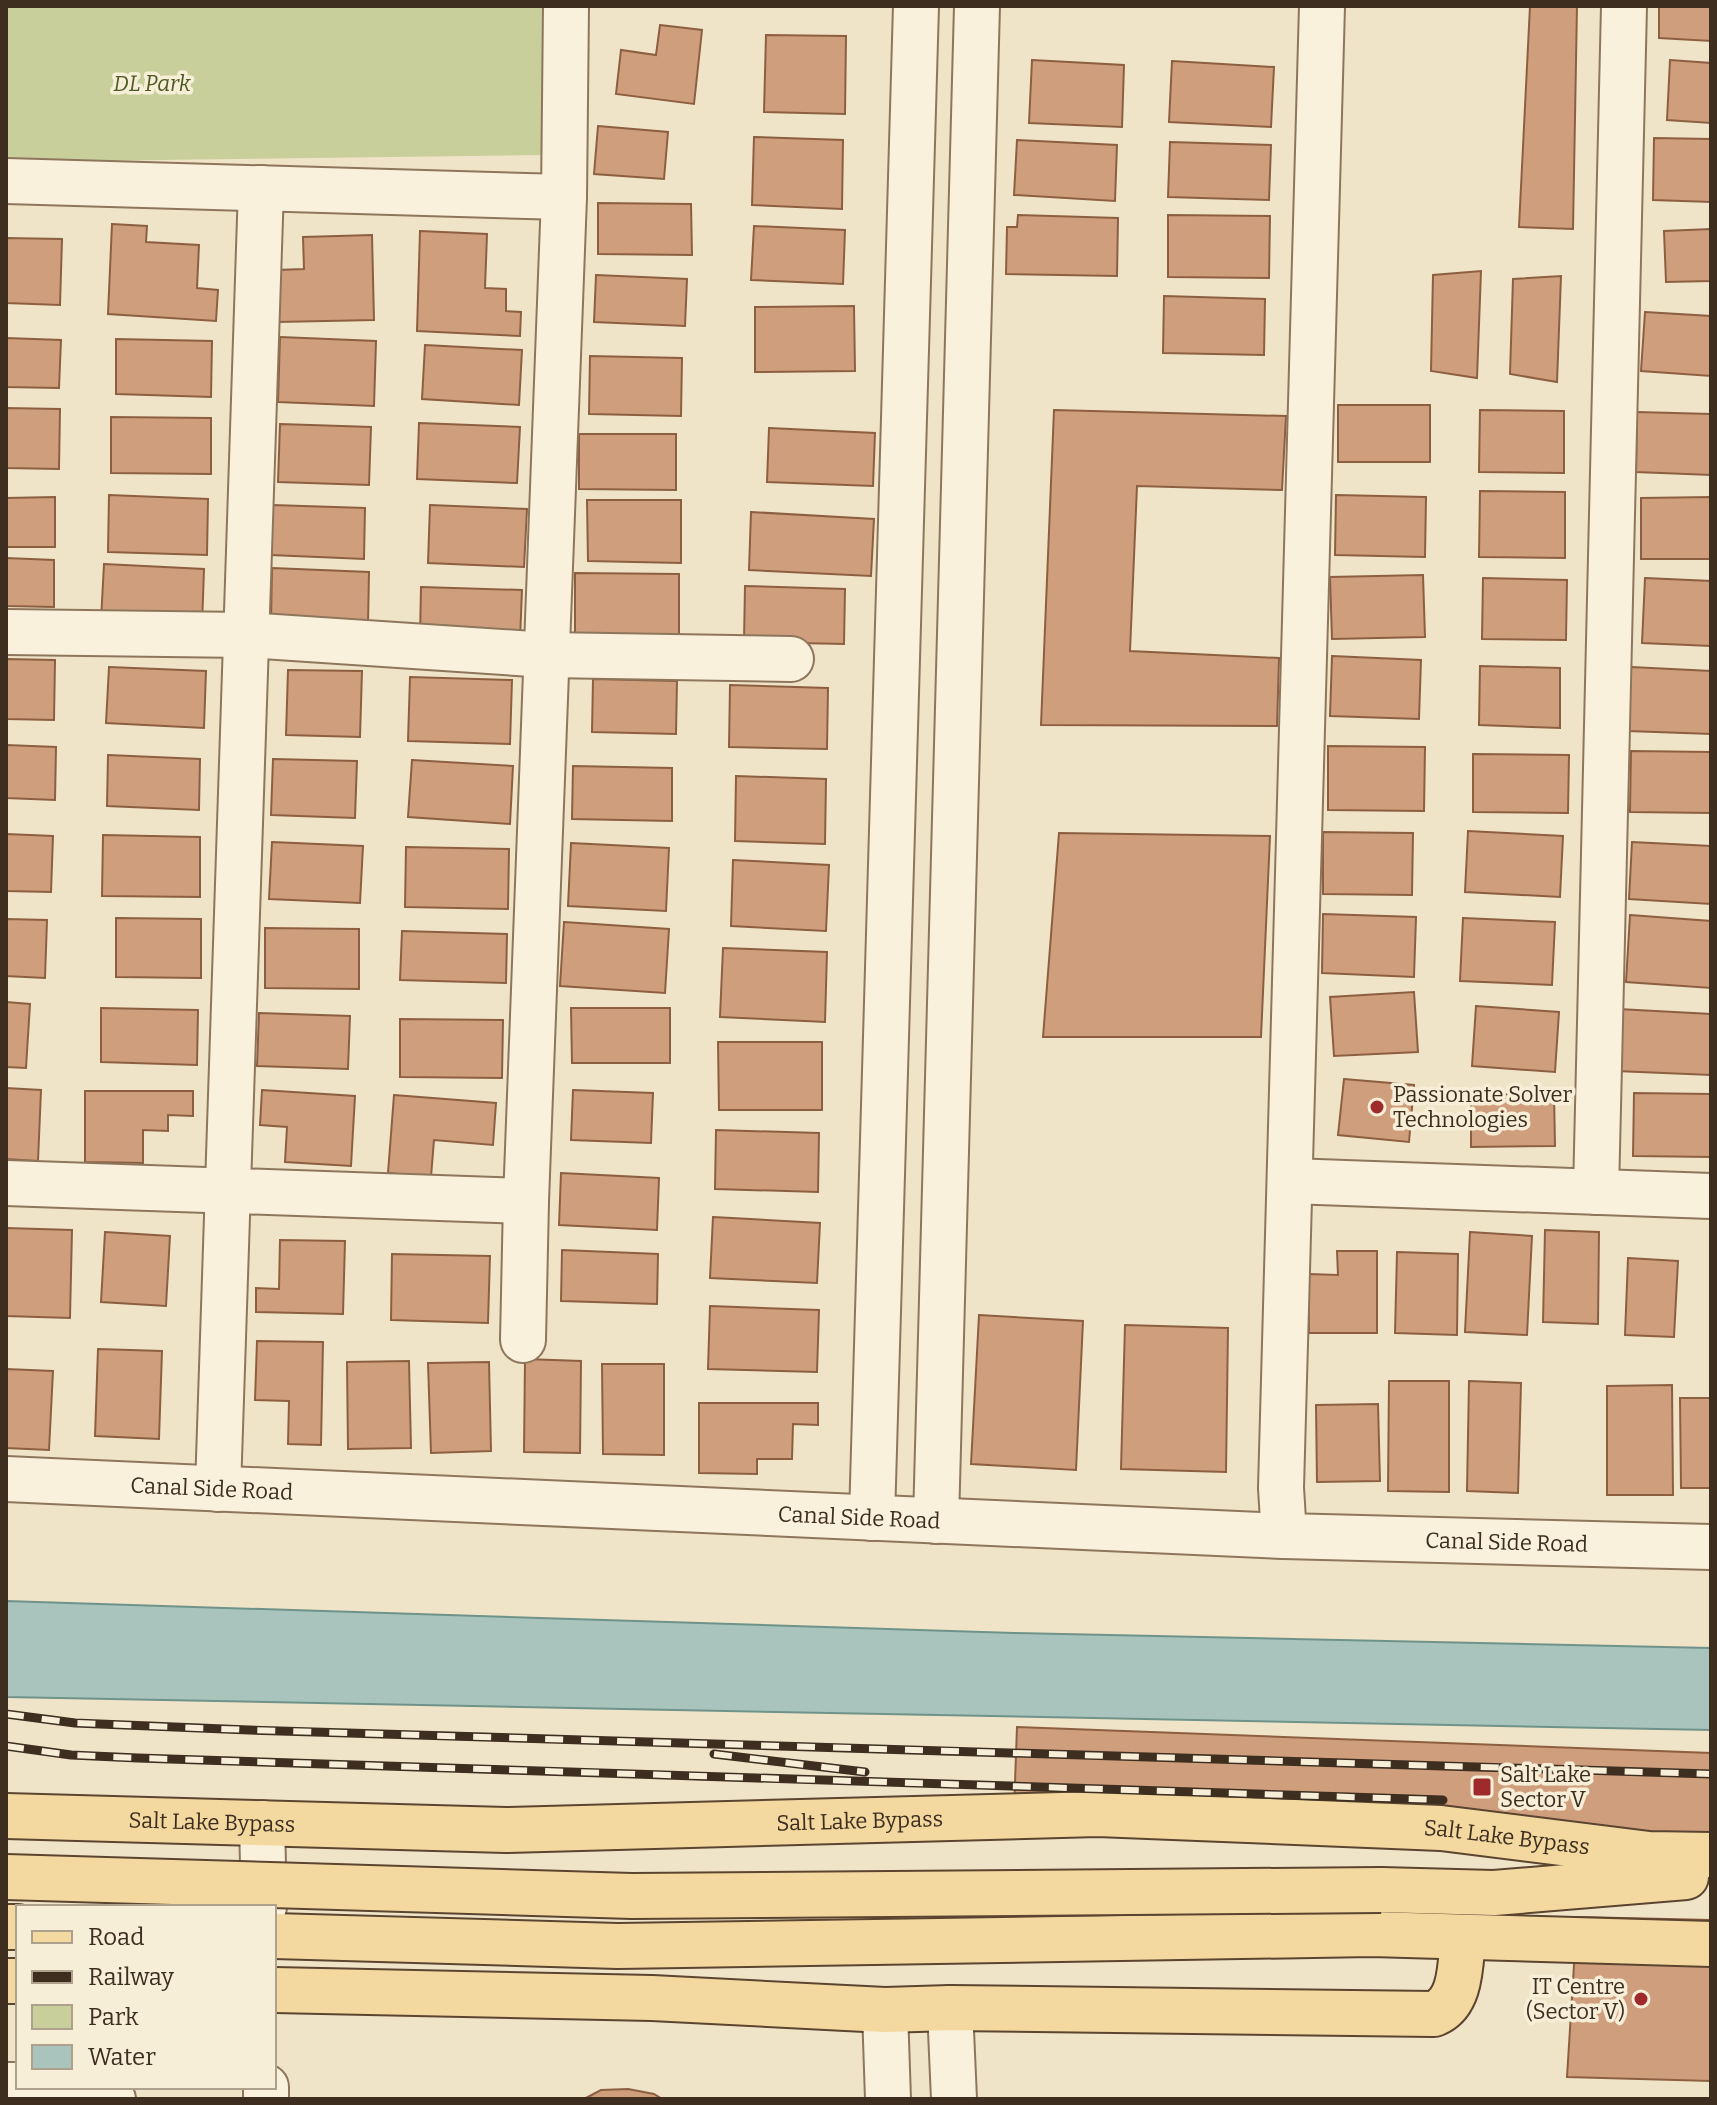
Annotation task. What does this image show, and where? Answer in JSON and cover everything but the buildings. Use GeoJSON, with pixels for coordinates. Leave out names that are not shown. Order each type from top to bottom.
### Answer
{"type":"FeatureCollection","features":[{"type":"Feature","properties":{"kind":"main road","name":"Salt Lake Bypass"},"geometry":{"type":"LineString","coordinates":[[6,1816],[506,1830],[1098,1814],[1441,1828],[1649,1854],[1711,1855]]}},
{"type":"Feature","properties":{"kind":"main road"},"geometry":{"type":"LineString","coordinates":[[6,1877],[632,1896],[1381,1890],[1494,1893],[1711,1875]]}},
{"type":"Feature","properties":{"kind":"main road"},"geometry":{"type":"LineString","coordinates":[[276,1936],[618,1946],[1372,1934],[1711,1944]]}},
{"type":"Feature","properties":{"kind":"main road"},"geometry":{"type":"LineString","coordinates":[[276,1990],[652,1998],[885,2010],[950,2008],[1434,2014],[1444,2010],[1453,1996],[1463,1938]]}},
{"type":"Feature","properties":{"kind":"street"},"geometry":{"type":"LineString","coordinates":[[523,1340],[564,197],[566,6]]}},
{"type":"Feature","properties":{"kind":"street"},"geometry":{"type":"LineString","coordinates":[[872,1518],[916,6]]}},
{"type":"Feature","properties":{"kind":"street"},"geometry":{"type":"LineString","coordinates":[[936,1521],[977,6]]}},
{"type":"Feature","properties":{"kind":"street"},"geometry":{"type":"LineString","coordinates":[[1284,1536],[1281,1488],[1322,6]]}},
{"type":"Feature","properties":{"kind":"street"},"geometry":{"type":"LineString","coordinates":[[1596,1192],[1624,6]]}},
{"type":"Feature","properties":{"kind":"street"},"geometry":{"type":"LineString","coordinates":[[6,181],[564,197]]}},
{"type":"Feature","properties":{"kind":"street"},"geometry":{"type":"LineString","coordinates":[[218,1489],[261,188]]}},
{"type":"Feature","properties":{"kind":"street"},"geometry":{"type":"LineString","coordinates":[[6,632],[246,635],[547,655],[791,659]]}},
{"type":"Feature","properties":{"kind":"street"},"geometry":{"type":"LineString","coordinates":[[1290,1181],[1711,1196]]}},
{"type":"Feature","properties":{"kind":"street"},"geometry":{"type":"LineString","coordinates":[[6,1183],[526,1201]]}},
{"type":"Feature","properties":{"kind":"street","name":"Canal Side Road"},"geometry":{"type":"LineString","coordinates":[[6,1479],[1284,1536],[1711,1547]]}},
{"type":"Feature","properties":{"kind":"street"},"geometry":{"type":"LineString","coordinates":[[262,1823],[264,1905]]}},
{"type":"Feature","properties":{"kind":"street"},"geometry":{"type":"LineString","coordinates":[[950,2008],[954,2099]]}},
{"type":"Feature","properties":{"kind":"street"},"geometry":{"type":"LineString","coordinates":[[885,2010],[888,2099]]}},
{"type":"Feature","properties":{"kind":"street"},"geometry":{"type":"LineString","coordinates":[[68,2089],[108,2095],[113,2099]]}},
{"type":"Feature","properties":{"kind":"green space","name":"DL Park"},"geometry":{"type":"Polygon","coordinates":[[[6,6],[550,6],[544,155],[6,162],[6,6]]]}},
{"type":"Feature","properties":{"kind":"water"},"geometry":{"type":"Polygon","coordinates":[[[6,1601],[1014,1633],[1711,1648],[1711,1730],[6,1697],[6,1601]]]}},
{"type":"Feature","properties":{"kind":"railway"},"geometry":{"type":"LineString","coordinates":[[6,1714],[75,1723],[249,1730],[1711,1774]]}},
{"type":"Feature","properties":{"kind":"railway"},"geometry":{"type":"LineString","coordinates":[[6,1746],[71,1755],[138,1758],[1443,1800]]}},
{"type":"Feature","properties":{"kind":"railway"},"geometry":{"type":"LineString","coordinates":[[714,1754],[865,1772]]}},
{"type":"Feature","properties":{"kind":"place","name":"Passionate Solver Technologies"},"geometry":{"type":"Point","coordinates":[1377,1107]}},
{"type":"Feature","properties":{"kind":"place","name":"Salt Lake Sector V"},"geometry":{"type":"Point","coordinates":[1482,1787]}},
{"type":"Feature","properties":{"kind":"place","name":"IT Centre (Sector V)"},"geometry":{"type":"Point","coordinates":[1641,1999]}}]}
